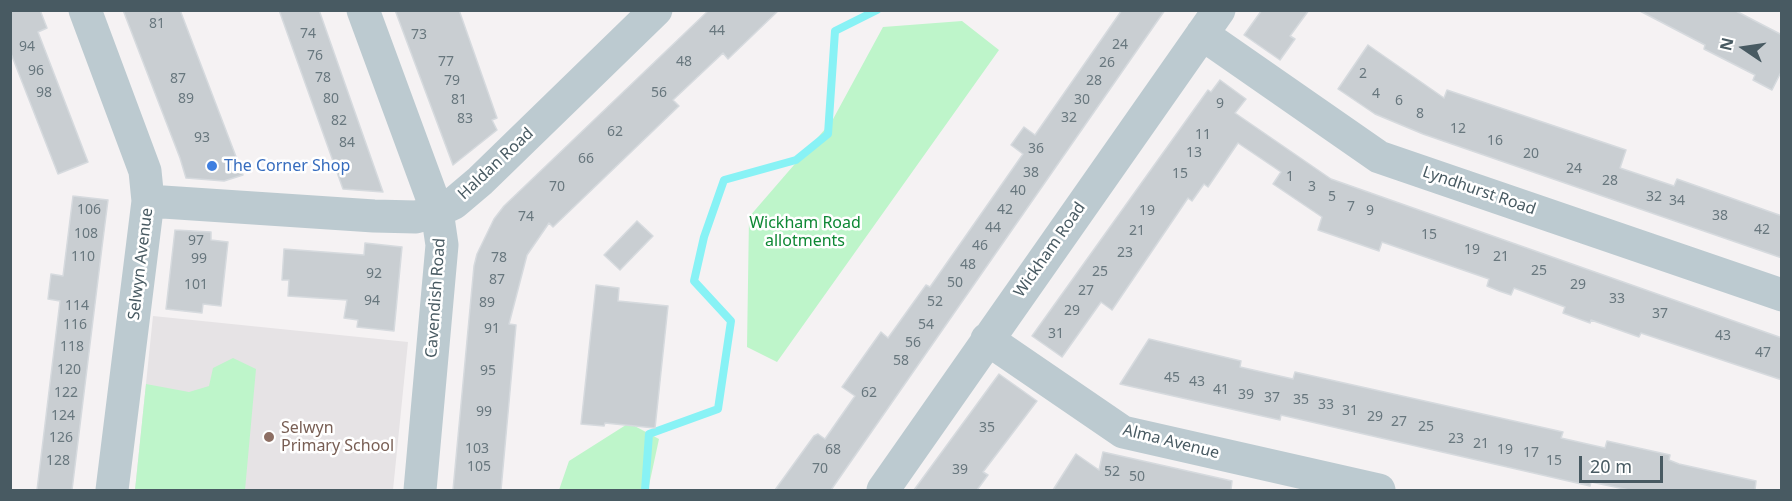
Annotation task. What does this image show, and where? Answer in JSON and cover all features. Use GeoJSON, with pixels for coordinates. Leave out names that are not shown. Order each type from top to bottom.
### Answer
{"type":"FeatureCollection","features":[{"type":"Feature","properties":{"kind":"street","name":"Selwyn Avenue"},"geometry":{"type":"LineString","coordinates":[[85,10],[145,171],[148,201],[112,490]]}},
{"type":"Feature","properties":{"kind":"street","name":"Cavendish Road"},"geometry":{"type":"LineString","coordinates":[[363,10],[437,211],[442,245],[420,490]]}},
{"type":"Feature","properties":{"kind":"street","name":"Haldan Road"},"geometry":{"type":"LineString","coordinates":[[148,201],[374,216],[416,217],[437,211],[454,203],[480,181],[656,10]]}},
{"type":"Feature","properties":{"kind":"street","name":"Lyndhurst Road"},"geometry":{"type":"LineString","coordinates":[[1211,22],[1379,157],[1782,295]]}},
{"type":"Feature","properties":{"kind":"street","name":"Wickham Road"},"geometry":{"type":"LineString","coordinates":[[883,490],[1211,22]]}},
{"type":"Feature","properties":{"kind":"street","name":"Alma Avenue"},"geometry":{"type":"LineString","coordinates":[[987,339],[1123,432],[1379,490]]}},
{"type":"Feature","properties":{"kind":"shaded area","name":"Selwyn Primary School"},"geometry":{"type":"Polygon","coordinates":[[[153,316],[408,342],[393,490],[135,490],[153,316]]]}},
{"type":"Feature","properties":{"kind":"green space","name":"Wickham Road allotments"},"geometry":{"type":"Polygon","coordinates":[[[962,21],[999,50],[777,362],[747,347],[749,217],[832,121],[883,27],[962,21]]]}},
{"type":"Feature","properties":{"kind":"green space"},"geometry":{"type":"Polygon","coordinates":[[[233,358],[256,369],[245,490],[135,490],[146,384],[189,392],[209,386],[213,368],[233,358]]]}},
{"type":"Feature","properties":{"kind":"green space"},"geometry":{"type":"Polygon","coordinates":[[[629,423],[659,439],[648,490],[559,490],[569,461],[629,423]]]}},
{"type":"Feature","properties":{"kind":"building"},"geometry":{"type":"Polygon","coordinates":[[[10,10],[40,10],[47,28],[38,32],[88,162],[58,174],[10,51],[10,10]]]}},
{"type":"Feature","properties":{"kind":"building"},"geometry":{"type":"Polygon","coordinates":[[[123,10],[180,10],[243,175],[224,181],[186,178],[123,10]]]}},
{"type":"Feature","properties":{"kind":"building"},"geometry":{"type":"Polygon","coordinates":[[[279,10],[319,10],[383,192],[343,189],[279,10]]]}},
{"type":"Feature","properties":{"kind":"building"},"geometry":{"type":"Polygon","coordinates":[[[395,10],[459,10],[497,118],[492,120],[497,130],[453,165],[395,10]]]}},
{"type":"Feature","properties":{"kind":"building"},"geometry":{"type":"Polygon","coordinates":[[[709,10],[779,10],[728,59],[723,53],[673,100],[679,106],[553,227],[549,223],[527,255],[509,324],[516,325],[501,490],[453,490],[474,266],[477,254],[494,219],[504,206],[709,10]]]}},
{"type":"Feature","properties":{"kind":"building"},"geometry":{"type":"Polygon","coordinates":[[[1122,10],[1165,10],[831,490],[775,490],[814,436],[818,434],[825,439],[855,396],[842,387],[881,332],[888,338],[926,285],[930,287],[1023,154],[1011,145],[1024,127],[1035,135],[1122,10]]]}},
{"type":"Feature","properties":{"kind":"building"},"geometry":{"type":"Polygon","coordinates":[[[1262,10],[1309,10],[1290,36],[1295,39],[1280,60],[1244,35],[1262,10]]]}},
{"type":"Feature","properties":{"kind":"building"},"geometry":{"type":"Polygon","coordinates":[[[1638,10],[1734,10],[1782,35],[1782,70],[1772,90],[1753,80],[1755,75],[1704,49],[1705,45],[1638,10]]]}},
{"type":"Feature","properties":{"kind":"building"},"geometry":{"type":"Polygon","coordinates":[[[1368,45],[1444,98],[1447,90],[1626,150],[1620,168],[1674,186],[1677,179],[1782,216],[1782,258],[1423,134],[1375,114],[1338,89],[1368,45]]]}},
{"type":"Feature","properties":{"kind":"building"},"geometry":{"type":"Polygon","coordinates":[[[1220,80],[1246,99],[1235,113],[1331,179],[1782,338],[1782,380],[1641,333],[1639,337],[1591,320],[1590,323],[1563,313],[1565,307],[1514,288],[1511,295],[1499,291],[1487,286],[1489,279],[1382,242],[1379,251],[1318,230],[1322,217],[1273,184],[1281,172],[1238,143],[1208,187],[1204,184],[1192,201],[1188,198],[1112,310],[1101,302],[1062,357],[1032,336],[1208,90],[1211,92],[1220,80]]]}},
{"type":"Feature","properties":{"kind":"building"},"geometry":{"type":"Polygon","coordinates":[[[73,196],[108,200],[72,490],[37,490],[60,301],[48,299],[51,274],[63,276],[73,196]]]}},
{"type":"Feature","properties":{"kind":"building"},"geometry":{"type":"Polygon","coordinates":[[[637,221],[653,236],[620,270],[604,255],[637,221]]]}},
{"type":"Feature","properties":{"kind":"building"},"geometry":{"type":"Polygon","coordinates":[[[175,230],[211,232],[211,240],[228,242],[221,306],[203,304],[202,313],[166,309],[175,230]]]}},
{"type":"Feature","properties":{"kind":"building"},"geometry":{"type":"Polygon","coordinates":[[[365,243],[402,247],[394,331],[357,327],[358,320],[344,318],[347,300],[288,296],[289,280],[282,280],[284,249],[364,255],[365,243]]]}},
{"type":"Feature","properties":{"kind":"building"},"geometry":{"type":"Polygon","coordinates":[[[596,285],[619,288],[618,301],[668,306],[655,428],[605,423],[604,426],[581,424],[596,285]]]}},
{"type":"Feature","properties":{"kind":"building"},"geometry":{"type":"Polygon","coordinates":[[[1149,339],[1241,361],[1240,367],[1293,379],[1295,372],[1563,432],[1561,438],[1605,448],[1607,441],[1670,455],[1669,460],[1679,464],[1756,481],[1755,490],[1629,490],[1591,482],[1590,486],[1281,415],[1280,420],[1120,384],[1149,339]]]}},
{"type":"Feature","properties":{"kind":"building"},"geometry":{"type":"Polygon","coordinates":[[[999,374],[1037,401],[983,472],[988,475],[977,490],[914,490],[999,374]]]}},
{"type":"Feature","properties":{"kind":"building"},"geometry":{"type":"Polygon","coordinates":[[[1103,452],[1232,481],[1231,490],[1053,490],[1076,454],[1099,470],[1103,452]]]}},
{"type":"Feature","properties":{"kind":"waterway"},"geometry":{"type":"LineString","coordinates":[[645,490],[649,434],[718,409],[731,321],[694,281],[704,237],[724,180],[796,160],[828,134],[835,31],[877,10]]}},
{"type":"Feature","properties":{"kind":"place","name":"The Corner Shop"},"geometry":{"type":"Point","coordinates":[212,166]}},
{"type":"Feature","properties":{"kind":"place","name":"Selwyn Primary School"},"geometry":{"type":"Point","coordinates":[269,437]}}]}
